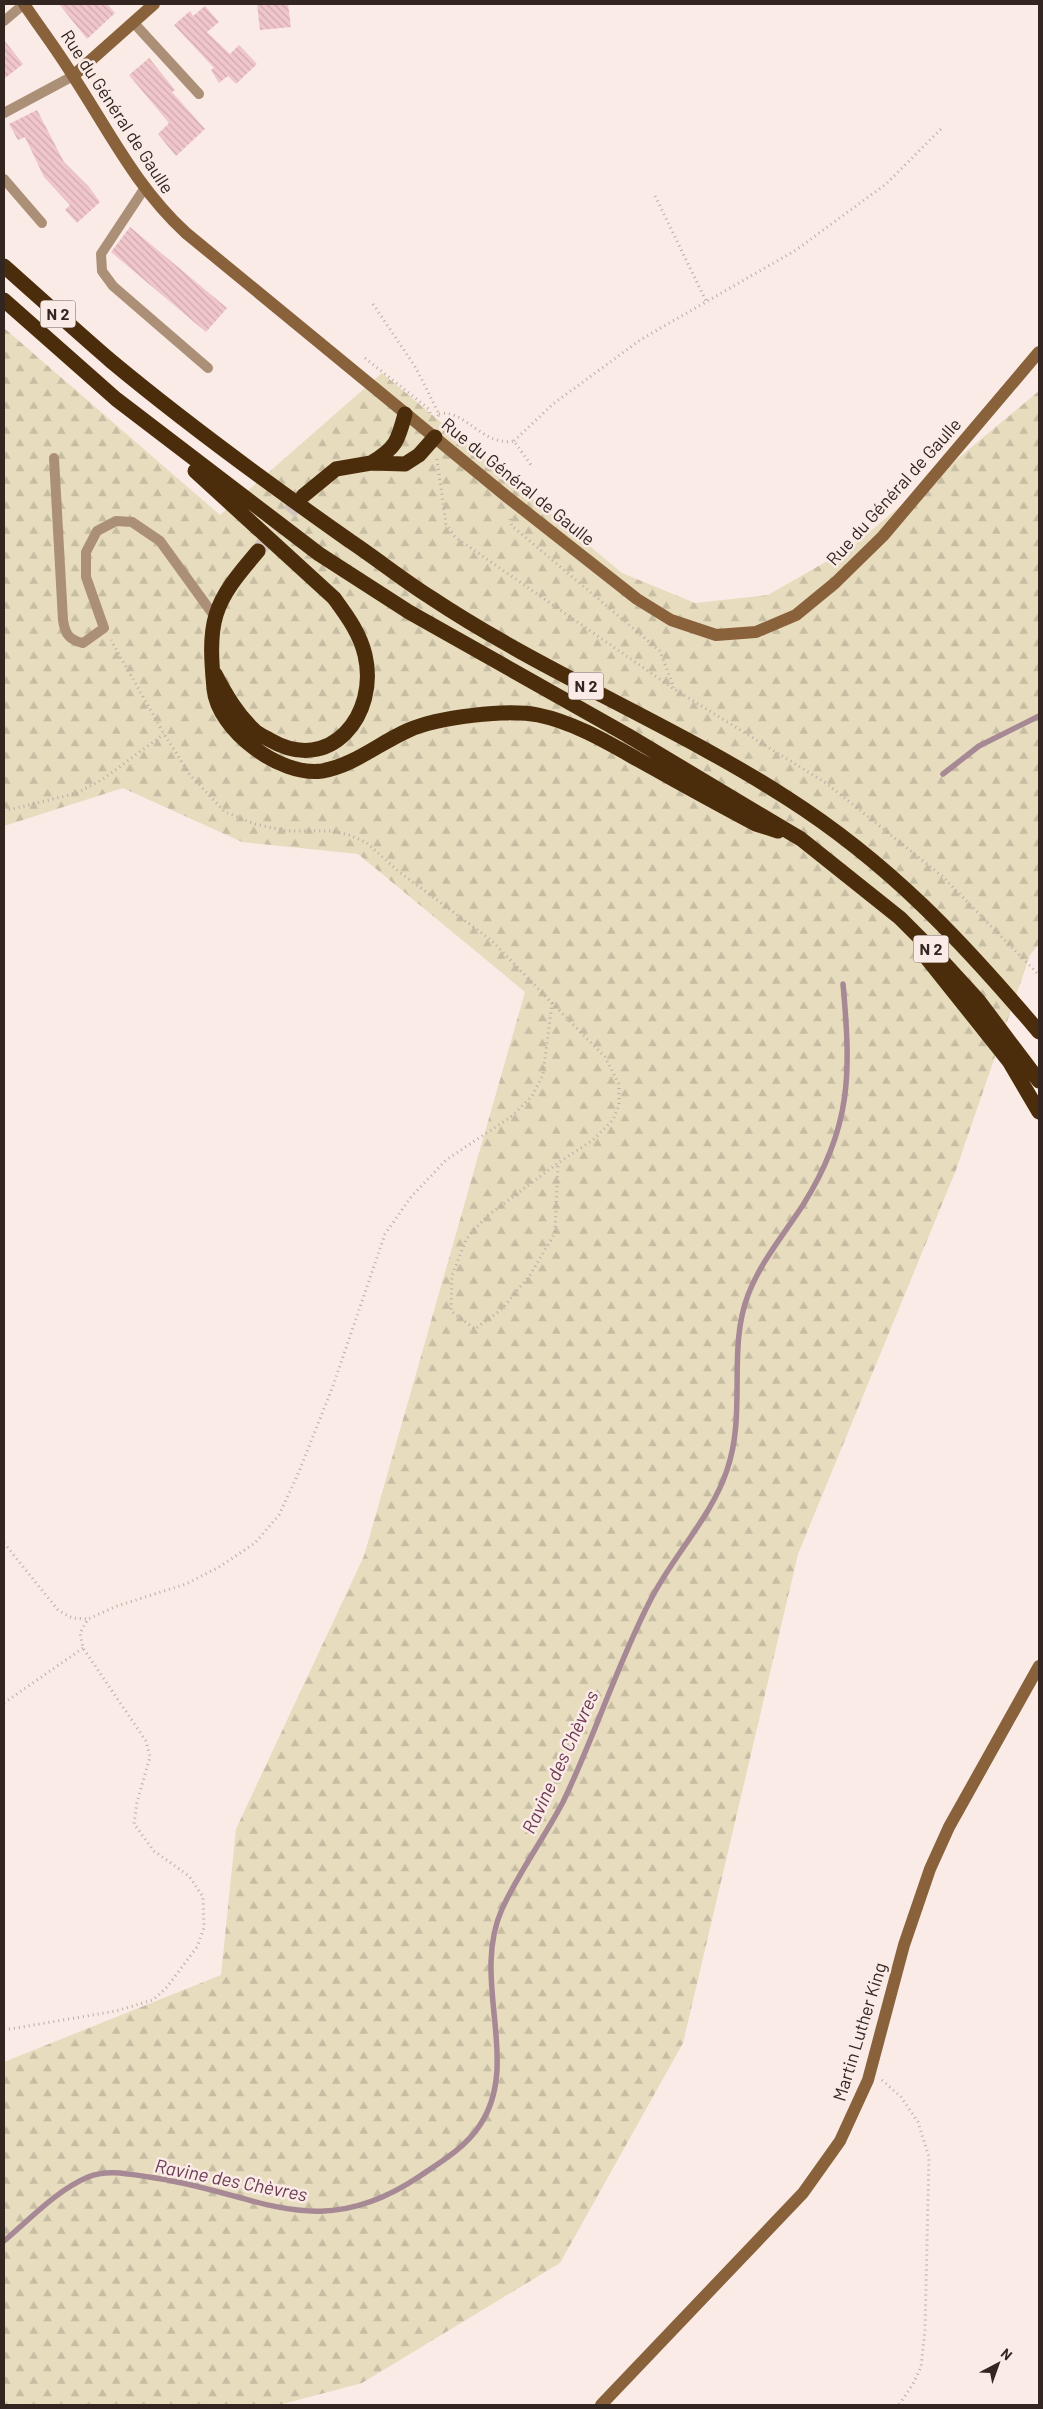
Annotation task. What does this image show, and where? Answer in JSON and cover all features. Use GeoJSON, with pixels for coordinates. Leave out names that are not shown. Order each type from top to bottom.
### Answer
{"type":"FeatureCollection","features":[{"type":"Feature","properties":{"kind":"highway","name":"N 2"},"geometry":{"type":"LineString","coordinates":[[4,266],[111,361],[242,465],[430,598],[494,636],[726,761],[788,799],[843,837],[902,884],[946,927],[1039,1032]]}},
{"type":"Feature","properties":{"kind":"highway","name":"N 2"},"geometry":{"type":"LineString","coordinates":[[4,300],[116,399],[319,554],[409,612],[627,735],[801,839],[900,918],[978,1000],[1039,1081]]}},
{"type":"Feature","properties":{"kind":"highway"},"geometry":{"type":"LineString","coordinates":[[116,399],[334,598],[352,623],[365,654],[368,678],[366,700],[356,722],[341,738],[312,752],[284,748],[255,732],[231,705],[211,666]]}},
{"type":"Feature","properties":{"kind":"highway"},"geometry":{"type":"LineString","coordinates":[[371,463],[390,451],[399,435],[406,414]]}},
{"type":"Feature","properties":{"kind":"highway"},"geometry":{"type":"LineString","coordinates":[[303,496],[336,469],[371,463],[405,464],[419,455],[431,434]]}},
{"type":"Feature","properties":{"kind":"highway"},"geometry":{"type":"LineString","coordinates":[[258,551],[226,593],[215,617],[211,666],[215,700],[236,731],[263,756],[297,770],[320,771],[346,765],[410,729],[458,717],[510,714],[538,715],[588,733],[756,824],[801,839]]}},
{"type":"Feature","properties":{"kind":"highway"},"geometry":{"type":"LineString","coordinates":[[900,918],[912,939],[1009,1061],[1039,1112]]}},
{"type":"Feature","properties":{"kind":"street","name":"Rue du Général de Gaulle"},"geometry":{"type":"LineString","coordinates":[[24,4],[73,76],[144,189],[163,212],[186,233],[506,496],[637,600],[671,620],[716,636],[756,632],[796,615],[842,577],[883,536],[1039,352]]}},
{"type":"Feature","properties":{"kind":"street"},"geometry":{"type":"LineString","coordinates":[[73,76],[154,4]]}},
{"type":"Feature","properties":{"kind":"street","name":"Martin Luther King"},"geometry":{"type":"LineString","coordinates":[[602,2405],[803,2193],[840,2141],[870,2070],[904,1945],[930,1869],[949,1827],[1039,1666]]}},
{"type":"Feature","properties":{"kind":"lane"},"geometry":{"type":"LineString","coordinates":[[4,21],[24,4]]}},
{"type":"Feature","properties":{"kind":"lane"},"geometry":{"type":"LineString","coordinates":[[133,22],[199,94]]}},
{"type":"Feature","properties":{"kind":"lane"},"geometry":{"type":"LineString","coordinates":[[4,113],[73,76]]}},
{"type":"Feature","properties":{"kind":"lane"},"geometry":{"type":"LineString","coordinates":[[4,179],[42,223]]}},
{"type":"Feature","properties":{"kind":"lane"},"geometry":{"type":"LineString","coordinates":[[144,189],[101,254],[102,271],[113,286],[208,368]]}},
{"type":"Feature","properties":{"kind":"lane"},"geometry":{"type":"LineString","coordinates":[[54,458],[65,632],[75,641],[84,643],[104,628],[86,577],[86,552],[97,531],[116,522],[132,522],[160,541],[215,617]]}},
{"type":"Feature","properties":{"kind":"path"},"geometry":{"type":"LineString","coordinates":[[439,414],[446,412],[455,415],[485,436],[507,443],[514,441],[553,404],[640,340],[796,250],[886,184],[943,127]]}},
{"type":"Feature","properties":{"kind":"path"},"geometry":{"type":"LineString","coordinates":[[655,196],[707,303]]}},
{"type":"Feature","properties":{"kind":"path"},"geometry":{"type":"LineString","coordinates":[[373,304],[416,368],[439,414],[431,434]]}},
{"type":"Feature","properties":{"kind":"path"},"geometry":{"type":"LineString","coordinates":[[514,441],[531,465]]}},
{"type":"Feature","properties":{"kind":"path"},"geometry":{"type":"LineString","coordinates":[[437,462],[446,524],[455,537],[674,689],[826,783],[942,876],[1039,975]]}},
{"type":"Feature","properties":{"kind":"path"},"geometry":{"type":"LineString","coordinates":[[506,496],[512,526],[660,651],[674,689]]}},
{"type":"Feature","properties":{"kind":"path"},"geometry":{"type":"LineString","coordinates":[[104,628],[164,734],[190,775],[225,812],[255,824],[287,831],[333,831],[350,835],[366,843],[398,871],[491,940],[604,1056],[619,1084],[619,1105],[613,1120],[593,1140],[558,1164],[486,1217],[467,1238],[452,1275],[451,1311],[475,1329],[502,1309],[530,1275],[555,1233],[558,1164]]}},
{"type":"Feature","properties":{"kind":"path"},"geometry":{"type":"LineString","coordinates":[[4,811],[77,793],[103,779],[164,734]]}},
{"type":"Feature","properties":{"kind":"path"},"geometry":{"type":"LineString","coordinates":[[4,1542],[58,1610],[72,1618],[88,1619],[118,1606],[186,1584],[219,1567],[255,1543],[279,1514],[298,1474],[333,1386],[385,1234],[410,1197],[446,1160],[512,1116],[532,1096],[543,1075],[552,1003]]}},
{"type":"Feature","properties":{"kind":"path"},"geometry":{"type":"LineString","coordinates":[[4,2030],[116,2011],[153,2000],[188,1960],[197,1947],[204,1928],[203,1897],[189,1876],[154,1852],[134,1824],[136,1802],[148,1771],[150,1757],[146,1741],[83,1648],[80,1633],[88,1619]]}},
{"type":"Feature","properties":{"kind":"path"},"geometry":{"type":"LineString","coordinates":[[4,1703],[83,1648]]}},
{"type":"Feature","properties":{"kind":"path"},"geometry":{"type":"LineString","coordinates":[[870,2070],[901,2097],[918,2122],[929,2157],[925,2329],[921,2367],[913,2384],[898,2405]]}},
{"type":"Feature","properties":{"kind":"green space"},"geometry":{"type":"Polygon","coordinates":[[[4,328],[220,515],[382,373],[622,573],[695,603],[768,595],[850,548],[1039,391],[1039,944],[1030,955],[956,1170],[798,1554],[683,2043],[560,2263],[362,2383],[279,2405],[4,2405],[4,2062],[221,1975],[236,1829],[364,1556],[525,992],[358,854],[242,842],[123,788],[4,826],[4,328]]]}},
{"type":"Feature","properties":{"kind":"building"},"geometry":{"type":"Polygon","coordinates":[[[59,4],[107,4],[115,13],[87,39],[59,4]]]}},
{"type":"Feature","properties":{"kind":"building"},"geometry":{"type":"Polygon","coordinates":[[[257,4],[288,4],[291,27],[260,30],[257,4]]]}},
{"type":"Feature","properties":{"kind":"building"},"geometry":{"type":"Polygon","coordinates":[[[205,6],[219,22],[207,32],[230,54],[239,45],[257,64],[236,84],[228,76],[219,83],[211,70],[214,68],[174,25],[190,11],[193,16],[205,6]]]}},
{"type":"Feature","properties":{"kind":"building"},"geometry":{"type":"Polygon","coordinates":[[[4,40],[23,64],[4,79],[4,40]]]}},
{"type":"Feature","properties":{"kind":"building"},"geometry":{"type":"Polygon","coordinates":[[[149,58],[175,90],[172,92],[205,129],[176,156],[158,134],[169,123],[129,75],[149,58]]]}},
{"type":"Feature","properties":{"kind":"building"},"geometry":{"type":"Polygon","coordinates":[[[37,110],[64,162],[89,187],[100,202],[77,223],[65,210],[70,205],[44,177],[25,137],[18,140],[9,124],[37,110]]]}},
{"type":"Feature","properties":{"kind":"building"},"geometry":{"type":"Polygon","coordinates":[[[130,227],[227,308],[206,332],[111,252],[130,227]]]}},
{"type":"Feature","properties":{"kind":"waterway","name":"Ravine des Chèvres"},"geometry":{"type":"LineString","coordinates":[[943,774],[979,746],[1039,716]]}},
{"type":"Feature","properties":{"kind":"waterway","name":"Ravine des Chèvres"},"geometry":{"type":"LineString","coordinates":[[4,2241],[65,2189],[88,2177],[103,2173],[149,2177],[187,2184],[254,2202],[285,2208],[316,2211],[348,2208],[383,2197],[420,2176],[445,2160],[468,2140],[480,2125],[492,2101],[497,2075],[491,1964],[494,1936],[502,1909],[563,1802],[627,1649],[651,1599],[712,1504],[727,1470],[736,1426],[739,1337],[748,1295],[766,1260],[803,1205],[819,1177],[831,1150],[839,1124],[847,1072],[846,1016],[843,984]]}},
{"type":"Feature","properties":{"kind":"tunnel"},"geometry":{"type":"LineString","coordinates":[[260,548],[303,496]]}}]}
